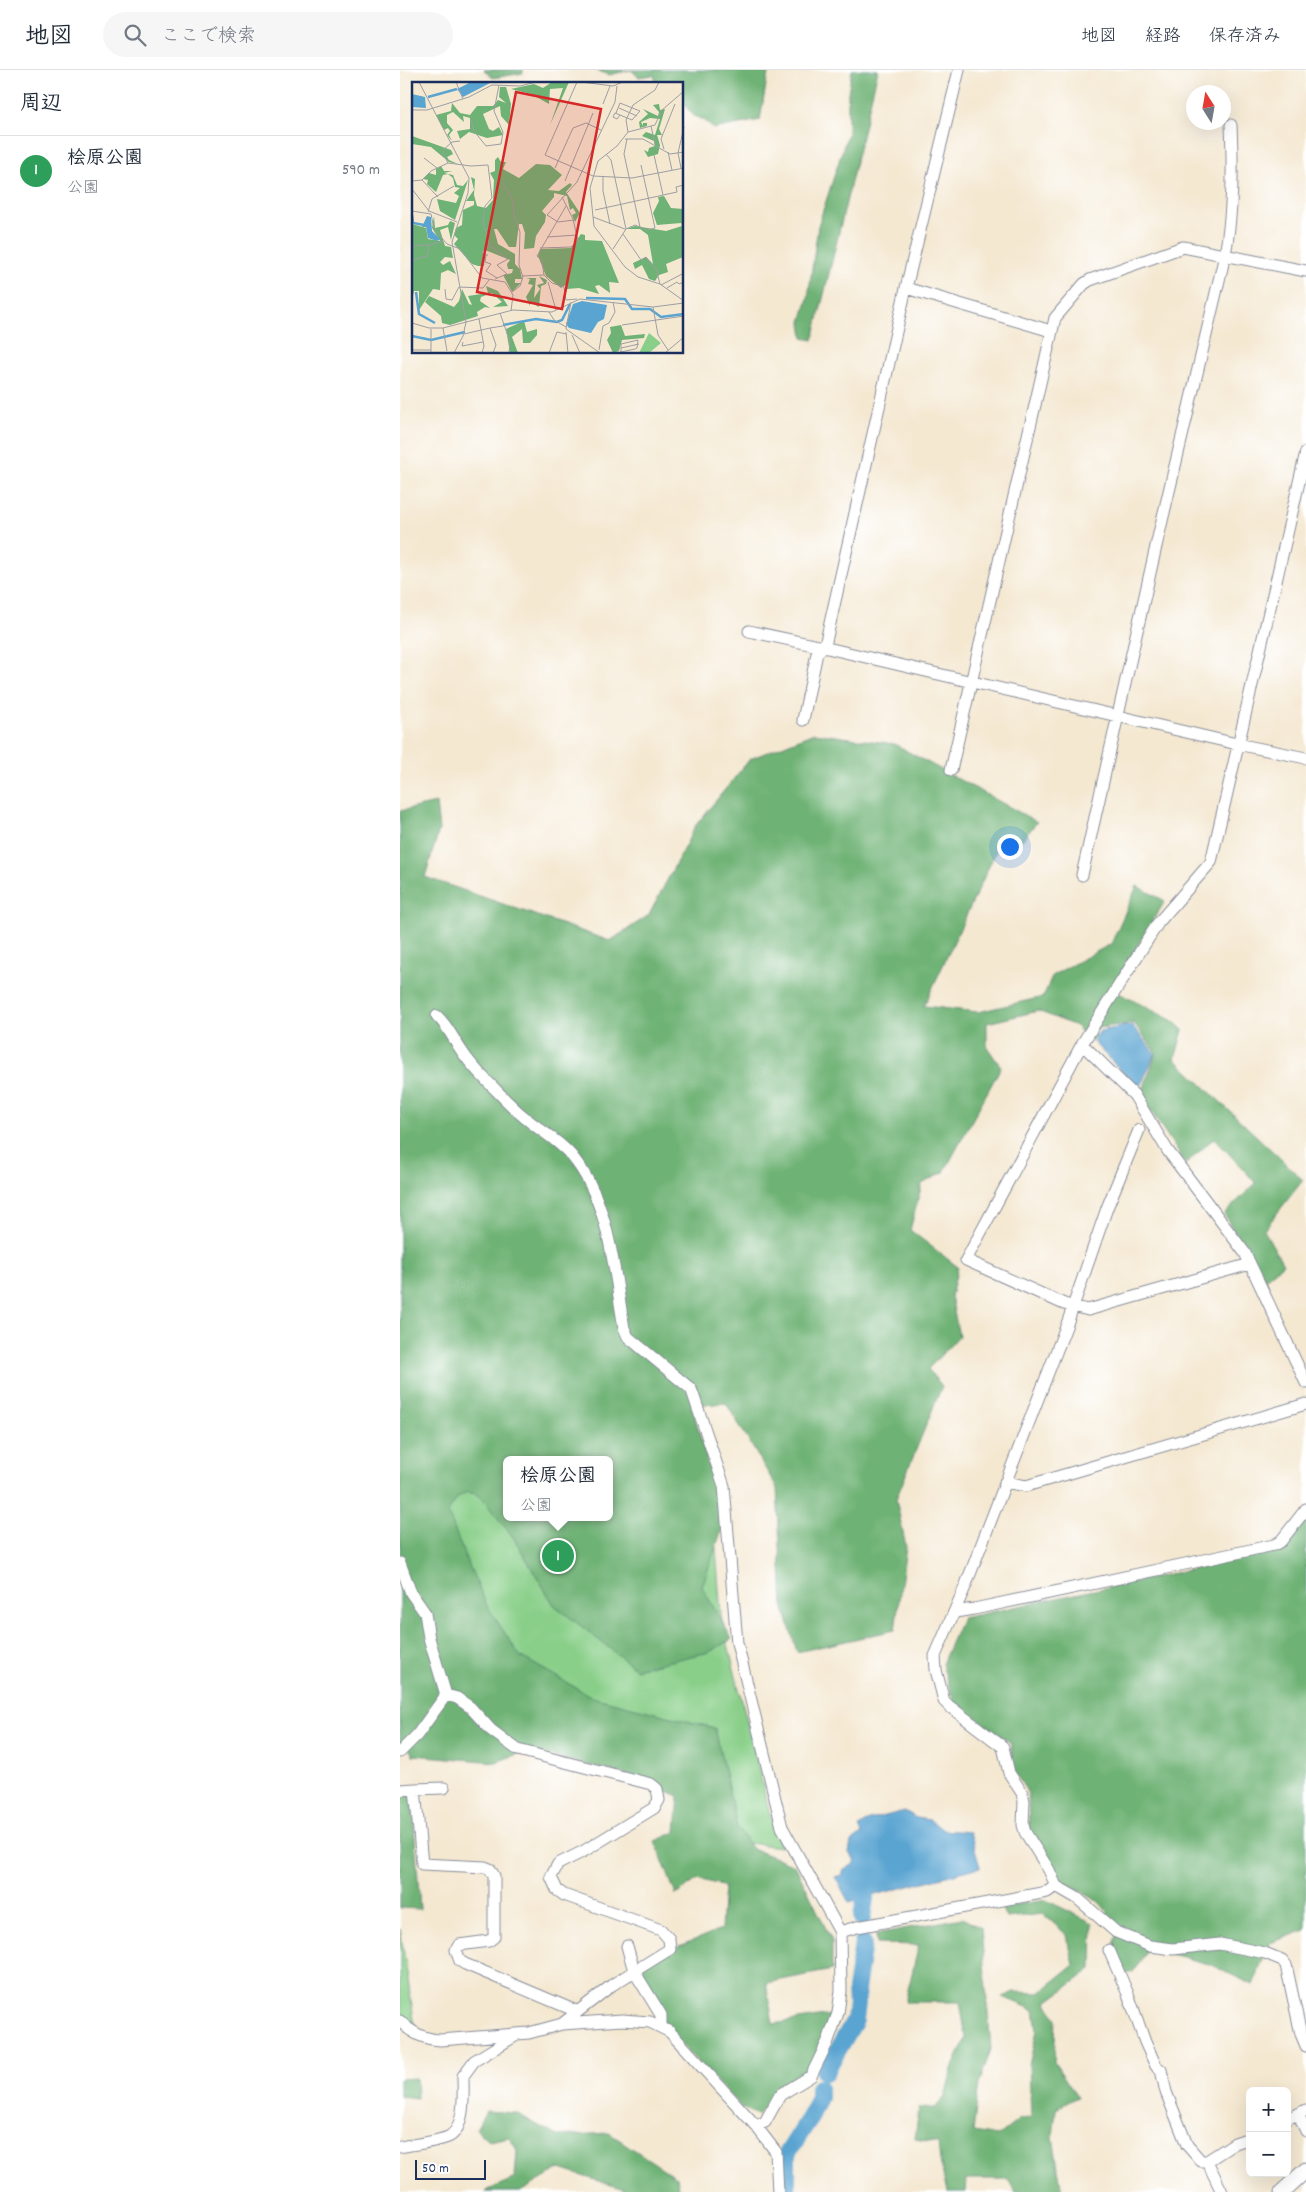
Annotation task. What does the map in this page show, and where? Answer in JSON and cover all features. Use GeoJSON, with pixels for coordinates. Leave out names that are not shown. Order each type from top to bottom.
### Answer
{"type":"FeatureCollection","features":[{"type":"Feature","properties":{"kind":"main road"},"geometry":{"type":"LineString","coordinates":[[1282,2192],[1306,2170]]}},
{"type":"Feature","properties":{"kind":"street"},"geometry":{"type":"LineString","coordinates":[[804,720],[817,653],[826,641],[906,288],[959,70]]}},
{"type":"Feature","properties":{"kind":"street"},"geometry":{"type":"LineString","coordinates":[[1082,875],[1225,254],[1231,221],[1233,162],[1231,125]]}},
{"type":"Feature","properties":{"kind":"street"},"geometry":{"type":"LineString","coordinates":[[951,770],[1055,318],[1084,284],[1090,280],[1183,247],[1306,270]]}},
{"type":"Feature","properties":{"kind":"street"},"geometry":{"type":"LineString","coordinates":[[906,288],[1051,331]]}},
{"type":"Feature","properties":{"kind":"street"},"geometry":{"type":"LineString","coordinates":[[1250,1264],[1088,1310],[1064,1304],[966,1260],[1082,1044],[1158,923],[1211,862],[1306,452]]}},
{"type":"Feature","properties":{"kind":"street"},"geometry":{"type":"LineString","coordinates":[[749,631],[1237,744],[1306,758]]}},
{"type":"Feature","properties":{"kind":"street"},"geometry":{"type":"LineString","coordinates":[[436,1016],[444,1022],[462,1051],[487,1081],[523,1116],[557,1142],[571,1156],[580,1169],[600,1207],[624,1328],[628,1337],[691,1389],[724,1486],[737,1643],[782,1827],[840,1932],[841,1991],[838,2013],[828,2041],[811,2076],[780,2094],[765,2122],[756,2126]]}},
{"type":"Feature","properties":{"kind":"street"},"geometry":{"type":"LineString","coordinates":[[1082,1044],[1134,1095],[1168,1151],[1245,1253],[1306,1383]]}},
{"type":"Feature","properties":{"kind":"street"},"geometry":{"type":"LineString","coordinates":[[1138,1130],[955,1612],[935,1656],[936,1670],[944,1701],[1003,1747],[1009,1773],[1022,1793],[1024,1801],[1023,1825],[1056,1886],[1077,1898],[1116,1932],[1150,1946],[1173,1949],[1220,1944],[1250,1948],[1282,1960],[1286,1965],[1301,2034],[1306,2046]]}},
{"type":"Feature","properties":{"kind":"street"},"geometry":{"type":"LineString","coordinates":[[1005,1482],[1026,1486],[1306,1404]]}},
{"type":"Feature","properties":{"kind":"street"},"geometry":{"type":"LineString","coordinates":[[955,1612],[974,1610],[1274,1545],[1281,1541],[1306,1509]]}},
{"type":"Feature","properties":{"kind":"street"},"geometry":{"type":"LineString","coordinates":[[400,1562],[411,1593],[425,1613],[429,1638],[446,1695]]}},
{"type":"Feature","properties":{"kind":"street"},"geometry":{"type":"LineString","coordinates":[[400,1752],[417,1735],[446,1695]]}},
{"type":"Feature","properties":{"kind":"street"},"geometry":{"type":"LineString","coordinates":[[446,1695],[457,1698],[470,1707],[491,1730],[518,1750],[651,1784],[657,1789],[659,1800],[654,1808],[584,1851],[558,1864],[551,1877],[557,1890],[564,1895],[650,1926],[665,1934],[669,1939],[670,1949],[612,1985],[562,2024]]}},
{"type":"Feature","properties":{"kind":"street"},"geometry":{"type":"LineString","coordinates":[[400,1790],[444,1788]]}},
{"type":"Feature","properties":{"kind":"street"},"geometry":{"type":"LineString","coordinates":[[415,1789],[422,1864],[485,1867],[494,1876],[494,1937],[489,1941],[459,1945],[456,1950],[460,1961],[594,2016],[600,2021]]}},
{"type":"Feature","properties":{"kind":"street"},"geometry":{"type":"LineString","coordinates":[[840,1932],[857,1927],[1047,1892],[1056,1886]]}},
{"type":"Feature","properties":{"kind":"street"},"geometry":{"type":"LineString","coordinates":[[627,1946],[634,1971],[661,2015],[661,2026]]}},
{"type":"Feature","properties":{"kind":"street"},"geometry":{"type":"LineString","coordinates":[[1108,1950],[1128,1994],[1145,2042],[1156,2066],[1160,2070],[1166,2092],[1187,2144],[1201,2161],[1207,2161],[1235,2143],[1246,2139]]}},
{"type":"Feature","properties":{"kind":"street"},"geometry":{"type":"LineString","coordinates":[[400,2021],[406,2028],[425,2039],[440,2040],[518,2034],[562,2024],[600,2021],[637,2020],[661,2026],[670,2032],[756,2126],[776,2152],[778,2192]]}},
{"type":"Feature","properties":{"kind":"street"},"geometry":{"type":"LineString","coordinates":[[400,2147],[451,2135],[458,2127],[464,2102],[462,2076],[474,2061],[518,2034]]}},
{"type":"Feature","properties":{"kind":"street"},"geometry":{"type":"LineString","coordinates":[[1297,2114],[1306,2131]]}},
{"type":"Feature","properties":{"kind":"street"},"geometry":{"type":"LineString","coordinates":[[1207,2161],[1222,2192]]}},
{"type":"Feature","properties":{"kind":"green space"},"geometry":{"type":"Polygon","coordinates":[[[484,70],[523,70],[523,73],[493,78],[484,70]]]}},
{"type":"Feature","properties":{"kind":"green space"},"geometry":{"type":"Polygon","coordinates":[[[596,70],[631,70],[609,75],[596,70]]]}},
{"type":"Feature","properties":{"kind":"green space"},"geometry":{"type":"Polygon","coordinates":[[[631,70],[768,70],[760,120],[713,129],[704,120],[694,116],[684,104],[684,82],[656,82],[654,75],[639,77],[631,70]]]}},
{"type":"Feature","properties":{"kind":"green space"},"geometry":{"type":"Polygon","coordinates":[[[852,70],[878,70],[813,340],[803,338],[801,322],[808,298],[818,226],[848,133],[848,93],[852,70]]]}},
{"type":"Feature","properties":{"kind":"green space"},"geometry":{"type":"Polygon","coordinates":[[[814,733],[894,744],[1037,822],[1018,845],[999,845],[924,1006],[978,1012],[1043,997],[1053,975],[1111,944],[1137,886],[1165,901],[1111,989],[1173,1021],[1183,1030],[1175,1059],[1303,1180],[1264,1230],[1283,1264],[1263,1281],[1224,1214],[1256,1183],[1214,1138],[1186,1164],[1141,1096],[1156,1053],[1134,1023],[1098,1028],[1091,1042],[1076,1026],[1038,1011],[987,1023],[987,1047],[1001,1067],[944,1172],[922,1184],[910,1230],[958,1267],[951,1296],[959,1336],[928,1369],[942,1386],[896,1499],[906,1547],[895,1630],[797,1652],[783,1605],[777,1488],[726,1403],[692,1406],[724,1523],[702,1587],[732,1639],[709,1652],[636,1669],[554,1605],[513,1537],[476,1494],[467,1492],[458,1497],[448,1512],[487,1606],[520,1656],[592,1697],[715,1728],[737,1827],[752,1849],[795,1865],[832,1941],[832,1970],[766,1983],[773,2024],[831,2015],[815,2064],[777,2090],[758,2115],[741,2107],[661,2024],[636,1964],[721,1929],[724,1886],[698,1879],[676,1895],[655,1841],[676,1832],[679,1796],[634,1777],[529,1750],[496,1762],[413,1755],[405,1742],[400,1747],[400,811],[436,803],[439,830],[425,877],[610,941],[649,915],[696,825],[750,759],[814,733]]]}},
{"type":"Feature","properties":{"kind":"green space"},"geometry":{"type":"Polygon","coordinates":[[[400,1282],[712,1496],[721,1616],[770,1815],[781,1847],[740,1842],[704,1769],[423,1726],[400,1282]]]}},
{"type":"Feature","properties":{"kind":"green space"},"geometry":{"type":"Polygon","coordinates":[[[1306,1517],[1306,1930],[1270,1943],[1253,1985],[1209,1964],[1155,1950],[1146,1952],[1133,1972],[1123,1975],[1112,1949],[1118,1929],[1112,1919],[1101,1904],[1089,1895],[1060,1885],[1029,1832],[1028,1793],[1014,1771],[1011,1743],[954,1702],[942,1664],[962,1618],[1274,1552],[1291,1538],[1306,1517]]]}},
{"type":"Feature","properties":{"kind":"green space"},"geometry":{"type":"Polygon","coordinates":[[[400,1794],[412,1794],[420,1909],[400,1908],[400,1794]]]}},
{"type":"Feature","properties":{"kind":"green space"},"geometry":{"type":"Polygon","coordinates":[[[1046,1900],[1093,1923],[1092,1969],[1047,2002],[1056,2019],[1054,2062],[1077,2097],[1056,2109],[1053,2137],[1062,2192],[1015,2192],[1008,2179],[967,2179],[966,2192],[947,2192],[938,2143],[915,2139],[919,2108],[935,2108],[945,2097],[952,2069],[966,2038],[960,2002],[905,2002],[919,1945],[877,1944],[876,1934],[962,1918],[981,1928],[991,2049],[979,2084],[973,2132],[998,2136],[1020,2119],[1031,2118],[1029,2065],[1037,2030],[1034,2010],[1003,1997],[1015,1992],[1039,1993],[1074,1965],[1067,1935],[1043,1914],[1006,1918],[1001,1907],[1046,1900]]]}},
{"type":"Feature","properties":{"kind":"green space"},"geometry":{"type":"Polygon","coordinates":[[[400,1928],[415,2026],[400,2011],[400,1928]]]}},
{"type":"Feature","properties":{"kind":"green space"},"geometry":{"type":"Polygon","coordinates":[[[416,2078],[417,2098],[400,2096],[400,2079],[416,2078]]]}},
{"type":"Feature","properties":{"kind":"green space"},"geometry":{"type":"Polygon","coordinates":[[[486,2111],[516,2113],[557,2136],[609,2133],[677,2178],[680,2192],[624,2192],[624,2189],[560,2169],[520,2192],[484,2192],[515,2178],[517,2150],[509,2137],[489,2141],[476,2129],[486,2111]]]}},
{"type":"Feature","properties":{"kind":"water"},"geometry":{"type":"Polygon","coordinates":[[[1132,1025],[1155,1054],[1138,1088],[1097,1046],[1094,1040],[1100,1031],[1132,1025]]]}},
{"type":"Feature","properties":{"kind":"water"},"geometry":{"type":"Polygon","coordinates":[[[905,1811],[916,1818],[930,1820],[943,1830],[970,1832],[980,1867],[849,1902],[835,1877],[842,1875],[844,1869],[853,1865],[856,1861],[849,1853],[851,1842],[862,1834],[859,1827],[869,1820],[905,1811]]]}},
{"type":"Feature","properties":{"kind":"waterway"},"geometry":{"type":"LineString","coordinates":[[862,1918],[865,1898]]}},
{"type":"Feature","properties":{"kind":"waterway"},"geometry":{"type":"LineString","coordinates":[[825,2072],[855,2020],[856,1990],[863,1943]]}},
{"type":"Feature","properties":{"kind":"waterway"},"geometry":{"type":"LineString","coordinates":[[787,2192],[787,2154],[811,2116],[819,2097],[819,2088]]}},
{"type":"Feature","properties":{"kind":"place","name":"桧原公園"},"geometry":{"type":"Point","coordinates":[558,1556]}}]}
